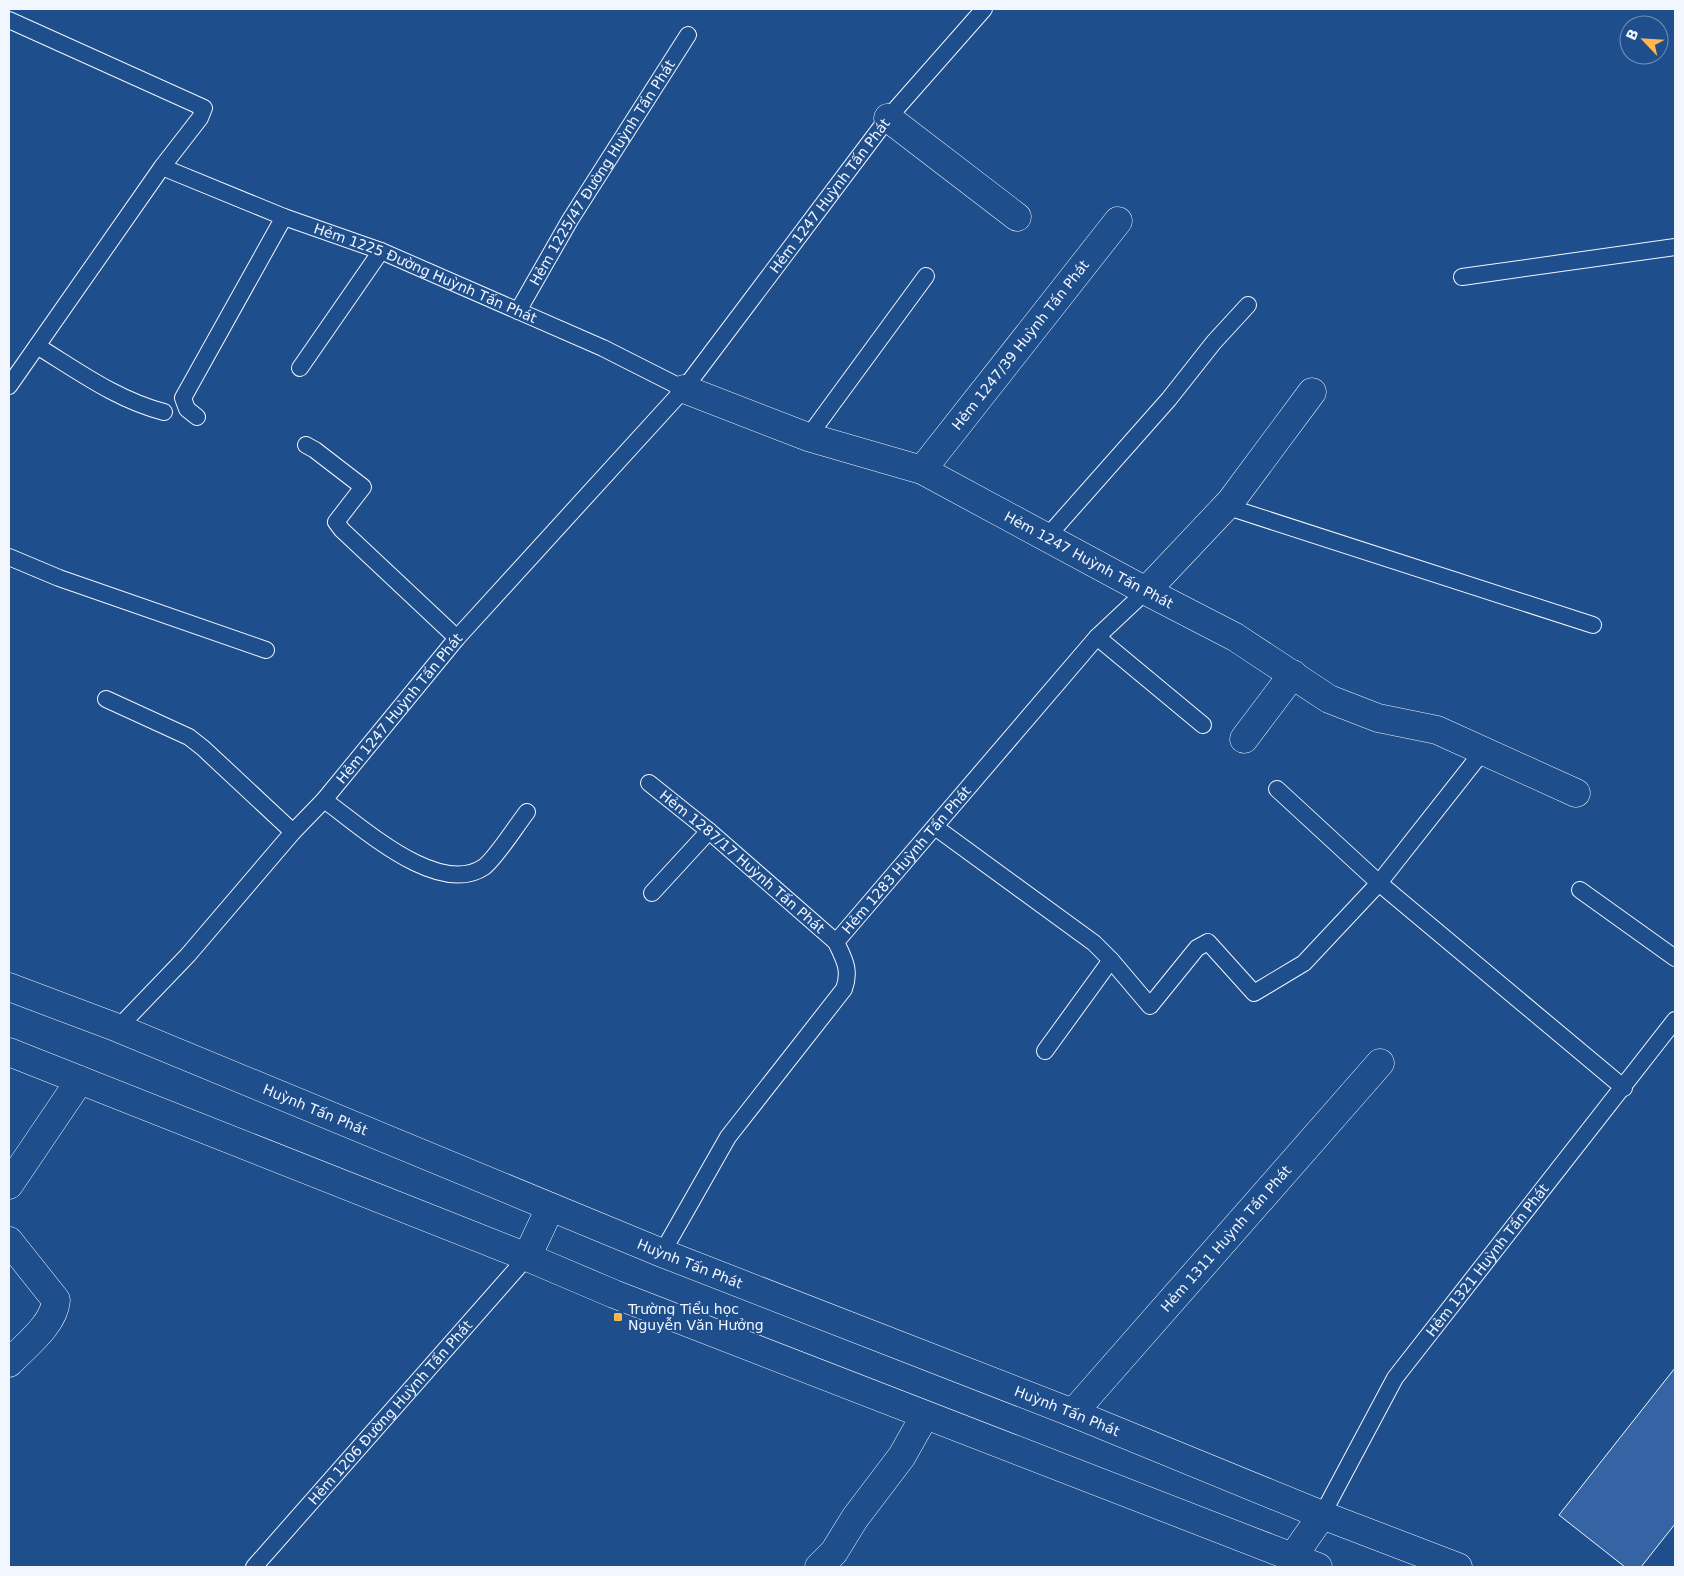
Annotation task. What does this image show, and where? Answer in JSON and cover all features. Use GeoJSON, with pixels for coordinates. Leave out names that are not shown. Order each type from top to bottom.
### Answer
{"type":"FeatureCollection","features":[{"type":"Feature","properties":{"kind":"main road"},"geometry":{"type":"LineString","coordinates":[[888,118],[1017,217]]}},
{"type":"Feature","properties":{"kind":"main road","name":"Hẻm 1247/39 Huỳnh Tấn Phát"},"geometry":{"type":"LineString","coordinates":[[922,470],[1118,221]]}},
{"type":"Feature","properties":{"kind":"main road","name":"Hẻm 1247 Huỳnh Tấn Phát"},"geometry":{"type":"LineString","coordinates":[[684,389],[808,437],[922,470],[1146,592],[1235,637],[1329,698],[1353,710],[1386,720],[1437,730],[1576,793]]}},
{"type":"Feature","properties":{"kind":"main road"},"geometry":{"type":"LineString","coordinates":[[1146,592],[1225,506],[1312,392]]}},
{"type":"Feature","properties":{"kind":"main road"},"geometry":{"type":"LineString","coordinates":[[1244,739],[1293,674]]}},
{"type":"Feature","properties":{"kind":"main road","name":"Huỳnh Tấn Phát"},"geometry":{"type":"LineString","coordinates":[[9,987],[118,1028],[662,1253],[1073,1413],[1322,1515],[1458,1567]]}},
{"type":"Feature","properties":{"kind":"main road"},"geometry":{"type":"LineString","coordinates":[[9,1052],[527,1257],[614,1294],[925,1415],[1288,1563],[1318,1567]]}},
{"type":"Feature","properties":{"kind":"main road","name":"Hẻm 1311 Huỳnh Tấn Phát"},"geometry":{"type":"LineString","coordinates":[[1073,1413],[1380,1063]]}},
{"type":"Feature","properties":{"kind":"main road"},"geometry":{"type":"LineString","coordinates":[[9,1185],[80,1080]]}},
{"type":"Feature","properties":{"kind":"main road"},"geometry":{"type":"LineString","coordinates":[[527,1257],[550,1208]]}},
{"type":"Feature","properties":{"kind":"main road"},"geometry":{"type":"LineString","coordinates":[[9,1241],[56,1300],[55,1311],[9,1363]]}},
{"type":"Feature","properties":{"kind":"main road"},"geometry":{"type":"LineString","coordinates":[[819,1567],[834,1552],[855,1518],[902,1456],[925,1415]]}},
{"type":"Feature","properties":{"kind":"main road"},"geometry":{"type":"LineString","coordinates":[[1288,1563],[1322,1515]]}},
{"type":"Feature","properties":{"kind":"lane","name":"Hẻm 1247 Huỳnh Tấn Phát"},"geometry":{"type":"LineString","coordinates":[[118,1028],[188,955],[293,832],[324,800],[457,638],[684,389],[888,118],[984,9]]}},
{"type":"Feature","properties":{"kind":"lane"},"geometry":{"type":"LineString","coordinates":[[9,20],[204,108],[200,118],[162,167],[9,386]]}},
{"type":"Feature","properties":{"kind":"lane","name":"Hẻm 1225/47 Đường Huỳnh Tấn Phát"},"geometry":{"type":"LineString","coordinates":[[518,311],[570,220],[688,35]]}},
{"type":"Feature","properties":{"kind":"lane","name":"Hẻm 1225 Đường Huỳnh Tấn Phát"},"geometry":{"type":"LineString","coordinates":[[162,167],[284,217],[381,251],[603,348],[684,389]]}},
{"type":"Feature","properties":{"kind":"lane"},"geometry":{"type":"LineString","coordinates":[[197,417],[187,409],[182,398],[284,217]]}},
{"type":"Feature","properties":{"kind":"lane"},"geometry":{"type":"LineString","coordinates":[[1462,277],[1675,247]]}},
{"type":"Feature","properties":{"kind":"lane"},"geometry":{"type":"LineString","coordinates":[[300,368],[381,251]]}},
{"type":"Feature","properties":{"kind":"lane"},"geometry":{"type":"LineString","coordinates":[[808,437],[926,276]]}},
{"type":"Feature","properties":{"kind":"lane"},"geometry":{"type":"LineString","coordinates":[[1046,538],[1169,399],[1214,342],[1248,305]]}},
{"type":"Feature","properties":{"kind":"lane"},"geometry":{"type":"LineString","coordinates":[[37,346],[115,394],[142,406],[164,412]]}},
{"type":"Feature","properties":{"kind":"lane"},"geometry":{"type":"LineString","coordinates":[[306,445],[363,487],[336,522],[342,530],[457,638]]}},
{"type":"Feature","properties":{"kind":"lane"},"geometry":{"type":"LineString","coordinates":[[1225,506],[1593,625]]}},
{"type":"Feature","properties":{"kind":"lane"},"geometry":{"type":"LineString","coordinates":[[9,557],[59,578],[266,650]]}},
{"type":"Feature","properties":{"kind":"lane","name":"Hẻm 1283 Huỳnh Tấn Phát"},"geometry":{"type":"LineString","coordinates":[[662,1253],[728,1137],[844,989],[848,977],[845,959],[836,942],[1096,637],[1146,592]]}},
{"type":"Feature","properties":{"kind":"lane"},"geometry":{"type":"LineString","coordinates":[[1096,637],[1203,725]]}},
{"type":"Feature","properties":{"kind":"lane"},"geometry":{"type":"LineString","coordinates":[[106,699],[189,737],[293,832]]}},
{"type":"Feature","properties":{"kind":"lane"},"geometry":{"type":"LineString","coordinates":[[934,827],[1094,942],[1150,1006],[1197,948],[1208,942],[1254,993],[1304,963],[1379,883],[1483,751]]}},
{"type":"Feature","properties":{"kind":"lane","name":"Hẻm 1287/17 Huỳnh Tấn Phát"},"geometry":{"type":"LineString","coordinates":[[649,783],[709,831],[836,942]]}},
{"type":"Feature","properties":{"kind":"lane"},"geometry":{"type":"LineString","coordinates":[[1277,789],[1379,883],[1624,1088]]}},
{"type":"Feature","properties":{"kind":"lane"},"geometry":{"type":"LineString","coordinates":[[324,800],[398,854],[420,866],[442,874],[467,875],[486,866],[527,812]]}},
{"type":"Feature","properties":{"kind":"lane"},"geometry":{"type":"LineString","coordinates":[[652,893],[709,831]]}},
{"type":"Feature","properties":{"kind":"lane"},"geometry":{"type":"LineString","coordinates":[[1580,890],[1675,958]]}},
{"type":"Feature","properties":{"kind":"lane"},"geometry":{"type":"LineString","coordinates":[[1045,1051],[1111,960]]}},
{"type":"Feature","properties":{"kind":"lane","name":"Hẻm 1321 Huỳnh Tấn Phát"},"geometry":{"type":"LineString","coordinates":[[1322,1515],[1395,1378],[1624,1088],[1675,1020]]}},
{"type":"Feature","properties":{"kind":"lane","name":"Hẻm 1206 Đường Huỳnh Tấn Phát"},"geometry":{"type":"LineString","coordinates":[[254,1567],[527,1257]]}},
{"type":"Feature","properties":{"kind":"building"},"geometry":{"type":"Polygon","coordinates":[[[1675,1368],[1675,1524],[1641,1567],[1625,1567],[1559,1515],[1675,1368]]]}},
{"type":"Feature","properties":{"kind":"place","name":"Trường Tiểu học Nguyễn Văn Hưởng"},"geometry":{"type":"Point","coordinates":[618,1317]}}]}
